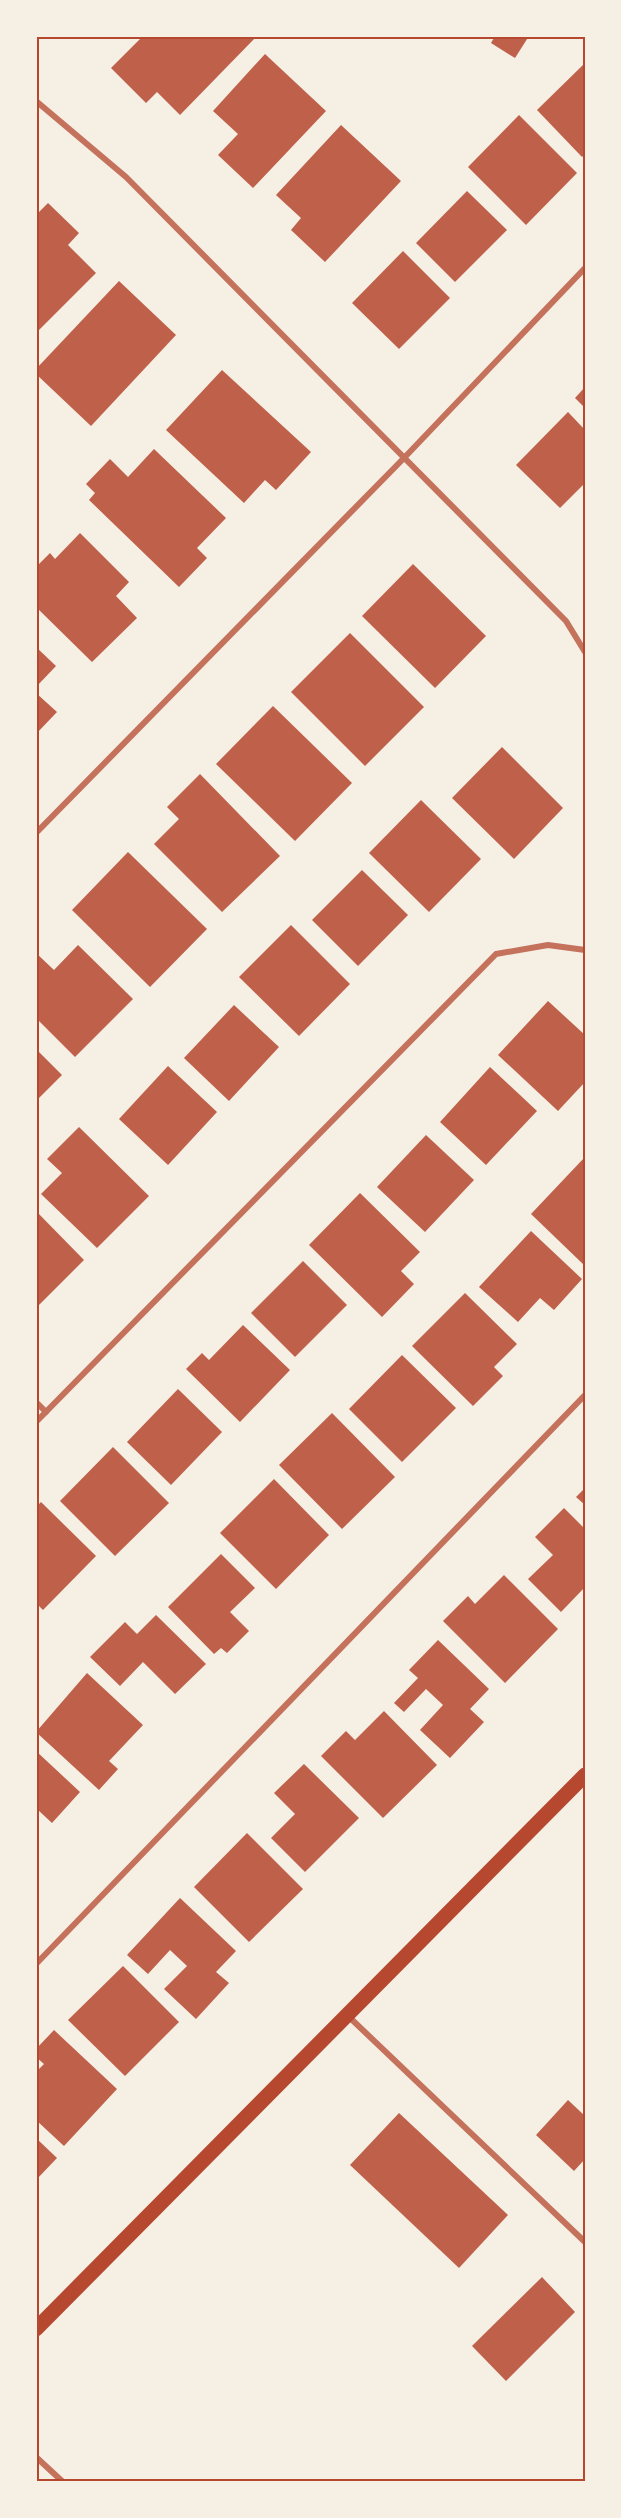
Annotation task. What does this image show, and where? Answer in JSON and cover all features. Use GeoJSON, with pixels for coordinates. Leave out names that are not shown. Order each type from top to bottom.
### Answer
{"type":"FeatureCollection","features":[{"type":"Feature","properties":{"kind":"main road"},"geometry":{"type":"LineString","coordinates":[[36,2329],[585,1775]]}},
{"type":"Feature","properties":{"kind":"street"},"geometry":{"type":"LineString","coordinates":[[36,101],[126,177],[566,621],[585,652]]}},
{"type":"Feature","properties":{"kind":"street"},"geometry":{"type":"LineString","coordinates":[[36,834],[404,458],[585,268]]}},
{"type":"Feature","properties":{"kind":"street"},"geometry":{"type":"LineString","coordinates":[[36,1422],[496,954],[548,945],[585,950]]}},
{"type":"Feature","properties":{"kind":"street"},"geometry":{"type":"LineString","coordinates":[[36,1964],[585,1395]]}},
{"type":"Feature","properties":{"kind":"street"},"geometry":{"type":"LineString","coordinates":[[36,1402],[46,1412]]}},
{"type":"Feature","properties":{"kind":"street"},"geometry":{"type":"LineString","coordinates":[[347,2015],[585,2242]]}},
{"type":"Feature","properties":{"kind":"street"},"geometry":{"type":"LineString","coordinates":[[36,2457],[63,2482]]}},
{"type":"Feature","properties":{"kind":"building"},"geometry":{"type":"Polygon","coordinates":[[[143,36],[253,36],[255,38],[180,115],[157,92],[146,103],[111,68],[143,36]]]}},
{"type":"Feature","properties":{"kind":"building"},"geometry":{"type":"Polygon","coordinates":[[[495,36],[529,36],[515,58],[491,43],[495,36]]]}},
{"type":"Feature","properties":{"kind":"building"},"geometry":{"type":"Polygon","coordinates":[[[265,54],[326,111],[253,188],[218,155],[238,134],[213,111],[265,54]]]}},
{"type":"Feature","properties":{"kind":"building"},"geometry":{"type":"Polygon","coordinates":[[[585,63],[585,154],[582,157],[537,110],[585,63]]]}},
{"type":"Feature","properties":{"kind":"building"},"geometry":{"type":"Polygon","coordinates":[[[519,115],[577,173],[526,225],[468,167],[519,115]]]}},
{"type":"Feature","properties":{"kind":"building"},"geometry":{"type":"Polygon","coordinates":[[[341,125],[401,181],[325,262],[291,230],[301,218],[276,195],[341,125]]]}},
{"type":"Feature","properties":{"kind":"building"},"geometry":{"type":"Polygon","coordinates":[[[467,191],[507,230],[455,282],[416,243],[467,191]]]}},
{"type":"Feature","properties":{"kind":"building"},"geometry":{"type":"Polygon","coordinates":[[[48,203],[79,233],[68,245],[96,273],[36,333],[36,215],[48,203]]]}},
{"type":"Feature","properties":{"kind":"building"},"geometry":{"type":"Polygon","coordinates":[[[403,251],[450,298],[399,349],[352,303],[403,251]]]}},
{"type":"Feature","properties":{"kind":"building"},"geometry":{"type":"Polygon","coordinates":[[[119,281],[176,335],[91,426],[36,374],[36,369],[119,281]]]}},
{"type":"Feature","properties":{"kind":"building"},"geometry":{"type":"Polygon","coordinates":[[[222,370],[311,452],[276,490],[265,480],[244,503],[166,430],[222,370]]]}},
{"type":"Feature","properties":{"kind":"building"},"geometry":{"type":"Polygon","coordinates":[[[585,387],[585,408],[575,398],[585,387]]]}},
{"type":"Feature","properties":{"kind":"building"},"geometry":{"type":"Polygon","coordinates":[[[568,412],[585,430],[585,483],[560,508],[516,465],[568,412]]]}},
{"type":"Feature","properties":{"kind":"building"},"geometry":{"type":"Polygon","coordinates":[[[154,449],[226,518],[197,548],[207,558],[179,587],[89,500],[95,493],[86,484],[110,459],[128,477],[154,449]]]}},
{"type":"Feature","properties":{"kind":"building"},"geometry":{"type":"Polygon","coordinates":[[[80,533],[129,582],[116,596],[137,618],[92,662],[36,607],[36,567],[50,553],[55,559],[80,533]]]}},
{"type":"Feature","properties":{"kind":"building"},"geometry":{"type":"Polygon","coordinates":[[[413,564],[486,636],[435,688],[362,616],[413,564]]]}},
{"type":"Feature","properties":{"kind":"building"},"geometry":{"type":"Polygon","coordinates":[[[350,633],[424,707],[365,766],[291,692],[350,633]]]}},
{"type":"Feature","properties":{"kind":"building"},"geometry":{"type":"Polygon","coordinates":[[[36,647],[56,666],[36,687],[36,647]]]}},
{"type":"Feature","properties":{"kind":"building"},"geometry":{"type":"Polygon","coordinates":[[[36,693],[57,712],[36,734],[36,693]]]}},
{"type":"Feature","properties":{"kind":"building"},"geometry":{"type":"Polygon","coordinates":[[[273,706],[352,783],[295,841],[216,764],[273,706]]]}},
{"type":"Feature","properties":{"kind":"building"},"geometry":{"type":"Polygon","coordinates":[[[502,747],[563,808],[514,859],[452,798],[502,747]]]}},
{"type":"Feature","properties":{"kind":"building"},"geometry":{"type":"Polygon","coordinates":[[[200,774],[280,856],[222,912],[154,844],[179,819],[167,807],[200,774]]]}},
{"type":"Feature","properties":{"kind":"building"},"geometry":{"type":"Polygon","coordinates":[[[421,800],[481,859],[429,912],[369,853],[421,800]]]}},
{"type":"Feature","properties":{"kind":"building"},"geometry":{"type":"Polygon","coordinates":[[[128,852],[207,929],[150,987],[72,910],[128,852]]]}},
{"type":"Feature","properties":{"kind":"building"},"geometry":{"type":"Polygon","coordinates":[[[362,870],[408,915],[358,966],[312,920],[362,870]]]}},
{"type":"Feature","properties":{"kind":"building"},"geometry":{"type":"Polygon","coordinates":[[[291,925],[350,984],[299,1036],[239,977],[291,925]]]}},
{"type":"Feature","properties":{"kind":"building"},"geometry":{"type":"Polygon","coordinates":[[[78,945],[133,999],[75,1057],[36,1018],[36,953],[54,970],[78,945]]]}},
{"type":"Feature","properties":{"kind":"building"},"geometry":{"type":"Polygon","coordinates":[[[548,1001],[585,1035],[585,1082],[558,1111],[498,1055],[548,1001]]]}},
{"type":"Feature","properties":{"kind":"building"},"geometry":{"type":"Polygon","coordinates":[[[234,1005],[279,1047],[229,1101],[184,1058],[234,1005]]]}},
{"type":"Feature","properties":{"kind":"building"},"geometry":{"type":"Polygon","coordinates":[[[36,1049],[62,1075],[36,1101],[36,1049]]]}},
{"type":"Feature","properties":{"kind":"building"},"geometry":{"type":"Polygon","coordinates":[[[168,1066],[217,1112],[168,1165],[119,1119],[168,1066]]]}},
{"type":"Feature","properties":{"kind":"building"},"geometry":{"type":"Polygon","coordinates":[[[490,1067],[537,1111],[486,1165],[440,1122],[490,1067]]]}},
{"type":"Feature","properties":{"kind":"building"},"geometry":{"type":"Polygon","coordinates":[[[79,1127],[149,1196],[97,1248],[41,1194],[62,1173],[47,1159],[79,1127]]]}},
{"type":"Feature","properties":{"kind":"building"},"geometry":{"type":"Polygon","coordinates":[[[426,1135],[474,1180],[425,1232],[377,1187],[426,1135]]]}},
{"type":"Feature","properties":{"kind":"building"},"geometry":{"type":"Polygon","coordinates":[[[585,1159],[585,1266],[531,1214],[585,1159]]]}},
{"type":"Feature","properties":{"kind":"building"},"geometry":{"type":"Polygon","coordinates":[[[360,1193],[420,1252],[401,1271],[414,1284],[382,1317],[309,1245],[360,1193]]]}},
{"type":"Feature","properties":{"kind":"building"},"geometry":{"type":"Polygon","coordinates":[[[36,1211],[84,1260],[36,1308],[36,1211]]]}},
{"type":"Feature","properties":{"kind":"building"},"geometry":{"type":"Polygon","coordinates":[[[531,1231],[582,1279],[554,1310],[540,1298],[518,1322],[479,1287],[531,1231]]]}},
{"type":"Feature","properties":{"kind":"building"},"geometry":{"type":"Polygon","coordinates":[[[303,1261],[347,1305],[295,1357],[251,1313],[303,1261]]]}},
{"type":"Feature","properties":{"kind":"building"},"geometry":{"type":"Polygon","coordinates":[[[465,1293],[517,1344],[494,1367],[503,1376],[473,1406],[412,1346],[465,1293]]]}},
{"type":"Feature","properties":{"kind":"building"},"geometry":{"type":"Polygon","coordinates":[[[243,1325],[290,1370],[240,1422],[186,1369],[202,1353],[209,1360],[243,1325]]]}},
{"type":"Feature","properties":{"kind":"building"},"geometry":{"type":"Polygon","coordinates":[[[402,1355],[456,1408],[402,1462],[349,1409],[402,1355]]]}},
{"type":"Feature","properties":{"kind":"building"},"geometry":{"type":"Polygon","coordinates":[[[178,1389],[222,1432],[171,1485],[127,1442],[178,1389]]]}},
{"type":"Feature","properties":{"kind":"building"},"geometry":{"type":"Polygon","coordinates":[[[332,1413],[395,1477],[342,1529],[279,1465],[332,1413]]]}},
{"type":"Feature","properties":{"kind":"building"},"geometry":{"type":"Polygon","coordinates":[[[113,1447],[169,1503],[115,1556],[60,1501],[113,1447]]]}},
{"type":"Feature","properties":{"kind":"building"},"geometry":{"type":"Polygon","coordinates":[[[274,1479],[329,1535],[276,1589],[220,1533],[274,1479]]]}},
{"type":"Feature","properties":{"kind":"building"},"geometry":{"type":"Polygon","coordinates":[[[585,1488],[585,1505],[576,1497],[585,1488]]]}},
{"type":"Feature","properties":{"kind":"building"},"geometry":{"type":"Polygon","coordinates":[[[41,1502],[96,1556],[43,1610],[36,1603],[36,1507],[41,1502]]]}},
{"type":"Feature","properties":{"kind":"building"},"geometry":{"type":"Polygon","coordinates":[[[564,1508],[585,1529],[585,1587],[561,1612],[528,1579],[553,1555],[535,1537],[564,1508]]]}},
{"type":"Feature","properties":{"kind":"building"},"geometry":{"type":"Polygon","coordinates":[[[221,1554],[255,1588],[230,1612],[249,1631],[227,1653],[221,1648],[214,1654],[168,1607],[221,1554]]]}},
{"type":"Feature","properties":{"kind":"building"},"geometry":{"type":"Polygon","coordinates":[[[504,1575],[558,1629],[505,1683],[443,1621],[468,1596],[475,1604],[504,1575]]]}},
{"type":"Feature","properties":{"kind":"building"},"geometry":{"type":"Polygon","coordinates":[[[156,1615],[206,1664],[175,1694],[143,1662],[120,1686],[90,1657],[125,1622],[137,1634],[156,1615]]]}},
{"type":"Feature","properties":{"kind":"building"},"geometry":{"type":"Polygon","coordinates":[[[438,1640],[489,1689],[470,1709],[484,1722],[450,1758],[420,1730],[443,1705],[426,1689],[404,1712],[394,1703],[418,1678],[409,1670],[438,1640]]]}},
{"type":"Feature","properties":{"kind":"building"},"geometry":{"type":"Polygon","coordinates":[[[87,1673],[143,1725],[109,1761],[118,1769],[99,1790],[36,1732],[87,1673]]]}},
{"type":"Feature","properties":{"kind":"building"},"geometry":{"type":"Polygon","coordinates":[[[384,1711],[437,1765],[383,1818],[321,1756],[346,1731],[355,1740],[384,1711]]]}},
{"type":"Feature","properties":{"kind":"building"},"geometry":{"type":"Polygon","coordinates":[[[36,1751],[80,1792],[52,1823],[38,1810],[36,1811],[36,1751]]]}},
{"type":"Feature","properties":{"kind":"building"},"geometry":{"type":"Polygon","coordinates":[[[304,1764],[359,1818],[305,1872],[271,1838],[295,1814],[274,1793],[304,1764]]]}},
{"type":"Feature","properties":{"kind":"building"},"geometry":{"type":"Polygon","coordinates":[[[247,1833],[303,1889],[249,1942],[194,1887],[247,1833]]]}},
{"type":"Feature","properties":{"kind":"building"},"geometry":{"type":"Polygon","coordinates":[[[180,1898],[236,1951],[216,1972],[229,1983],[196,2019],[164,1989],[187,1966],[170,1950],[148,1974],[127,1955],[180,1898]]]}},
{"type":"Feature","properties":{"kind":"building"},"geometry":{"type":"Polygon","coordinates":[[[123,1966],[179,2022],[125,2076],[68,2020],[123,1966]]]}},
{"type":"Feature","properties":{"kind":"building"},"geometry":{"type":"Polygon","coordinates":[[[54,2030],[117,2089],[64,2146],[36,2120],[36,2072],[44,2064],[36,2057],[36,2049],[54,2030]]]}},
{"type":"Feature","properties":{"kind":"building"},"geometry":{"type":"Polygon","coordinates":[[[568,2100],[585,2116],[585,2159],[574,2171],[536,2135],[568,2100]]]}},
{"type":"Feature","properties":{"kind":"building"},"geometry":{"type":"Polygon","coordinates":[[[399,2113],[508,2215],[459,2268],[350,2165],[399,2113]]]}},
{"type":"Feature","properties":{"kind":"building"},"geometry":{"type":"Polygon","coordinates":[[[36,2138],[57,2158],[36,2180],[36,2138]]]}},
{"type":"Feature","properties":{"kind":"building"},"geometry":{"type":"Polygon","coordinates":[[[542,2277],[575,2312],[506,2381],[472,2346],[542,2277]]]}}]}
